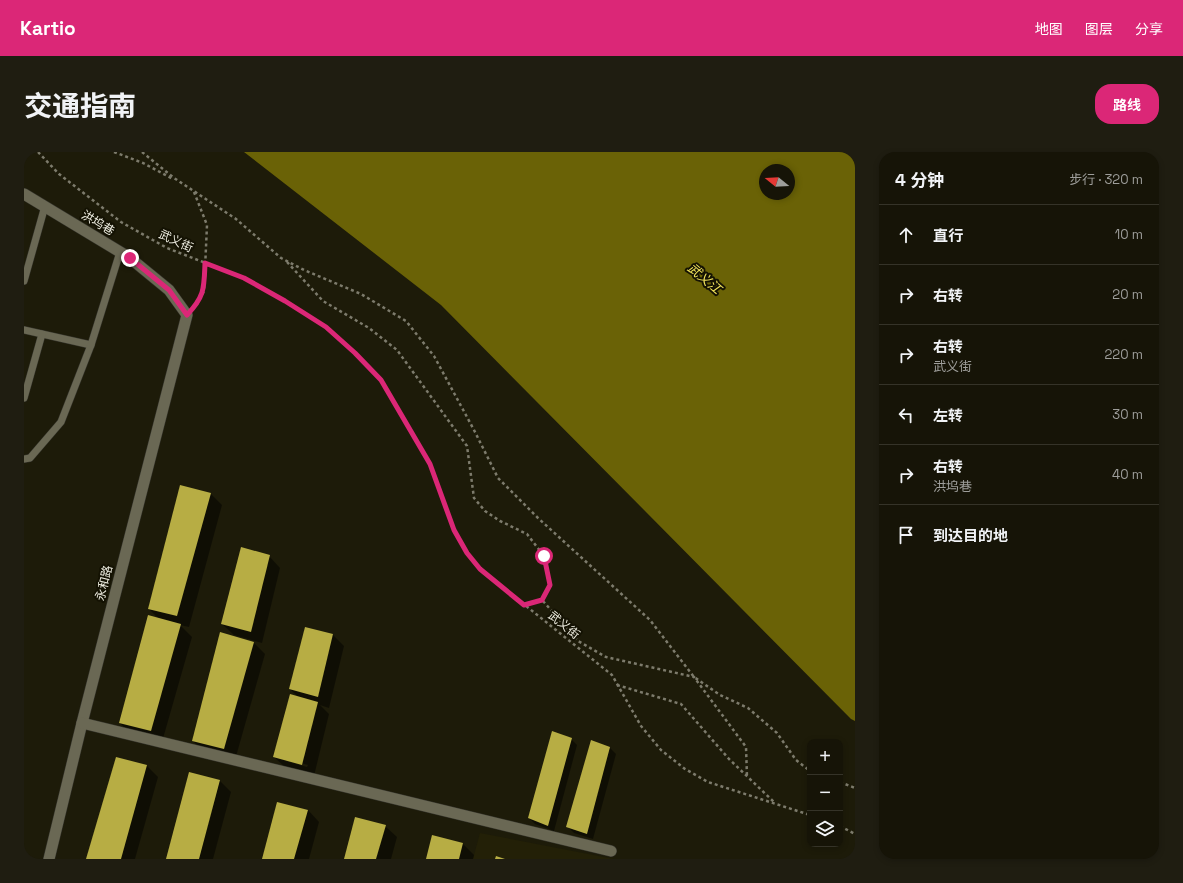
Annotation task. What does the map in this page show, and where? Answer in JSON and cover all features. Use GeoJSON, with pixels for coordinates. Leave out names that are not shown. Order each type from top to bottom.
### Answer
{"type":"FeatureCollection","features":[{"type":"Feature","properties":{"kind":"street","name":"洪坞巷"},"geometry":{"type":"LineString","coordinates":[[24,194],[130,258],[169,290],[187,315]]}},
{"type":"Feature","properties":{"kind":"street","name":"永和路"},"geometry":{"type":"LineString","coordinates":[[49,859],[82,722],[187,315]]}},
{"type":"Feature","properties":{"kind":"street"},"geometry":{"type":"LineString","coordinates":[[82,722],[611,851]]}},
{"type":"Feature","properties":{"kind":"lane"},"geometry":{"type":"LineString","coordinates":[[24,281],[25,270],[44,206]]}},
{"type":"Feature","properties":{"kind":"lane"},"geometry":{"type":"LineString","coordinates":[[24,459],[30,458],[61,422],[91,345],[120,252]]}},
{"type":"Feature","properties":{"kind":"lane"},"geometry":{"type":"LineString","coordinates":[[24,330],[91,345]]}},
{"type":"Feature","properties":{"kind":"lane"},"geometry":{"type":"LineString","coordinates":[[24,398],[42,334]]}},
{"type":"Feature","properties":{"kind":"path","name":"武义街"},"geometry":{"type":"LineString","coordinates":[[38,152],[59,174],[121,222],[167,248],[244,278],[285,301],[326,327],[355,353],[381,380],[430,464],[454,530],[467,553],[480,569],[612,676],[641,726],[661,750],[684,769],[708,782],[807,814]]}},
{"type":"Feature","properties":{"kind":"path"},"geometry":{"type":"LineString","coordinates":[[114,152],[143,163],[193,190],[207,225],[204,291],[197,304],[187,315]]}},
{"type":"Feature","properties":{"kind":"path"},"geometry":{"type":"LineString","coordinates":[[142,152],[174,178],[236,219],[281,258],[304,270],[361,294],[406,322],[434,356],[498,478],[538,518],[650,620],[746,747],[748,777]]}},
{"type":"Feature","properties":{"kind":"path"},"geometry":{"type":"LineString","coordinates":[[286,261],[323,301],[369,328],[397,350],[468,446],[474,498],[484,511],[500,521],[527,534],[544,556],[550,585],[542,600],[524,605]]}},
{"type":"Feature","properties":{"kind":"path"},"geometry":{"type":"LineString","coordinates":[[542,600],[578,641],[606,657],[694,677],[720,695],[748,708],[777,733],[796,760],[807,769]]}},
{"type":"Feature","properties":{"kind":"path"},"geometry":{"type":"LineString","coordinates":[[617,685],[681,704],[729,759],[776,804]]}},
{"type":"Feature","properties":{"kind":"path"},"geometry":{"type":"LineString","coordinates":[[843,783],[855,788]]}},
{"type":"Feature","properties":{"kind":"path"},"geometry":{"type":"LineString","coordinates":[[843,828],[855,834]]}},
{"type":"Feature","properties":{"kind":"shaded area"},"geometry":{"type":"Polygon","coordinates":[[[480,833],[614,859],[473,859],[480,833]]]}},
{"type":"Feature","properties":{"kind":"water","name":"武义江"},"geometry":{"type":"Polygon","coordinates":[[[244,152],[855,152],[855,721],[851,719],[441,305],[244,152]]]}},
{"type":"Feature","properties":{"kind":"building"},"geometry":{"type":"Polygon","coordinates":[[[180,485],[211,493],[177,616],[148,609],[180,485]]]}},
{"type":"Feature","properties":{"kind":"building"},"geometry":{"type":"Polygon","coordinates":[[[241,547],[270,555],[251,632],[221,624],[241,547]]]}},
{"type":"Feature","properties":{"kind":"building"},"geometry":{"type":"Polygon","coordinates":[[[148,615],[181,624],[151,731],[119,723],[148,615]]]}},
{"type":"Feature","properties":{"kind":"building"},"geometry":{"type":"Polygon","coordinates":[[[305,627],[333,634],[318,697],[289,689],[305,627]]]}},
{"type":"Feature","properties":{"kind":"building"},"geometry":{"type":"Polygon","coordinates":[[[220,632],[254,642],[224,749],[192,741],[220,632]]]}},
{"type":"Feature","properties":{"kind":"building"},"geometry":{"type":"Polygon","coordinates":[[[290,694],[318,702],[302,765],[273,757],[290,694]]]}},
{"type":"Feature","properties":{"kind":"building"},"geometry":{"type":"Polygon","coordinates":[[[552,731],[572,738],[548,826],[528,818],[552,731]]]}},
{"type":"Feature","properties":{"kind":"building"},"geometry":{"type":"Polygon","coordinates":[[[591,740],[610,747],[587,834],[566,827],[591,740]]]}},
{"type":"Feature","properties":{"kind":"building"},"geometry":{"type":"Polygon","coordinates":[[[116,757],[147,765],[121,859],[86,859],[116,757]]]}},
{"type":"Feature","properties":{"kind":"building"},"geometry":{"type":"Polygon","coordinates":[[[189,772],[220,780],[199,859],[166,859],[189,772]]]}},
{"type":"Feature","properties":{"kind":"building"},"geometry":{"type":"Polygon","coordinates":[[[277,802],[308,810],[294,859],[262,859],[277,802]]]}},
{"type":"Feature","properties":{"kind":"building"},"geometry":{"type":"Polygon","coordinates":[[[355,817],[386,825],[376,859],[344,859],[355,817]]]}},
{"type":"Feature","properties":{"kind":"building"},"geometry":{"type":"Polygon","coordinates":[[[432,835],[463,843],[459,859],[426,859],[432,835]]]}},
{"type":"Feature","properties":{"kind":"building"},"geometry":{"type":"Polygon","coordinates":[[[496,856],[505,859],[495,859],[496,856]]]}},
{"type":"Feature","properties":{"kind":"route"},"geometry":{"type":"LineString","coordinates":[[130,258],[169,290],[187,315],[197,304],[204,291],[205,263],[244,278],[285,301],[326,327],[355,353],[381,380],[430,464],[454,530],[467,553],[480,569],[524,605],[542,600],[550,585],[544,556]]}}]}
